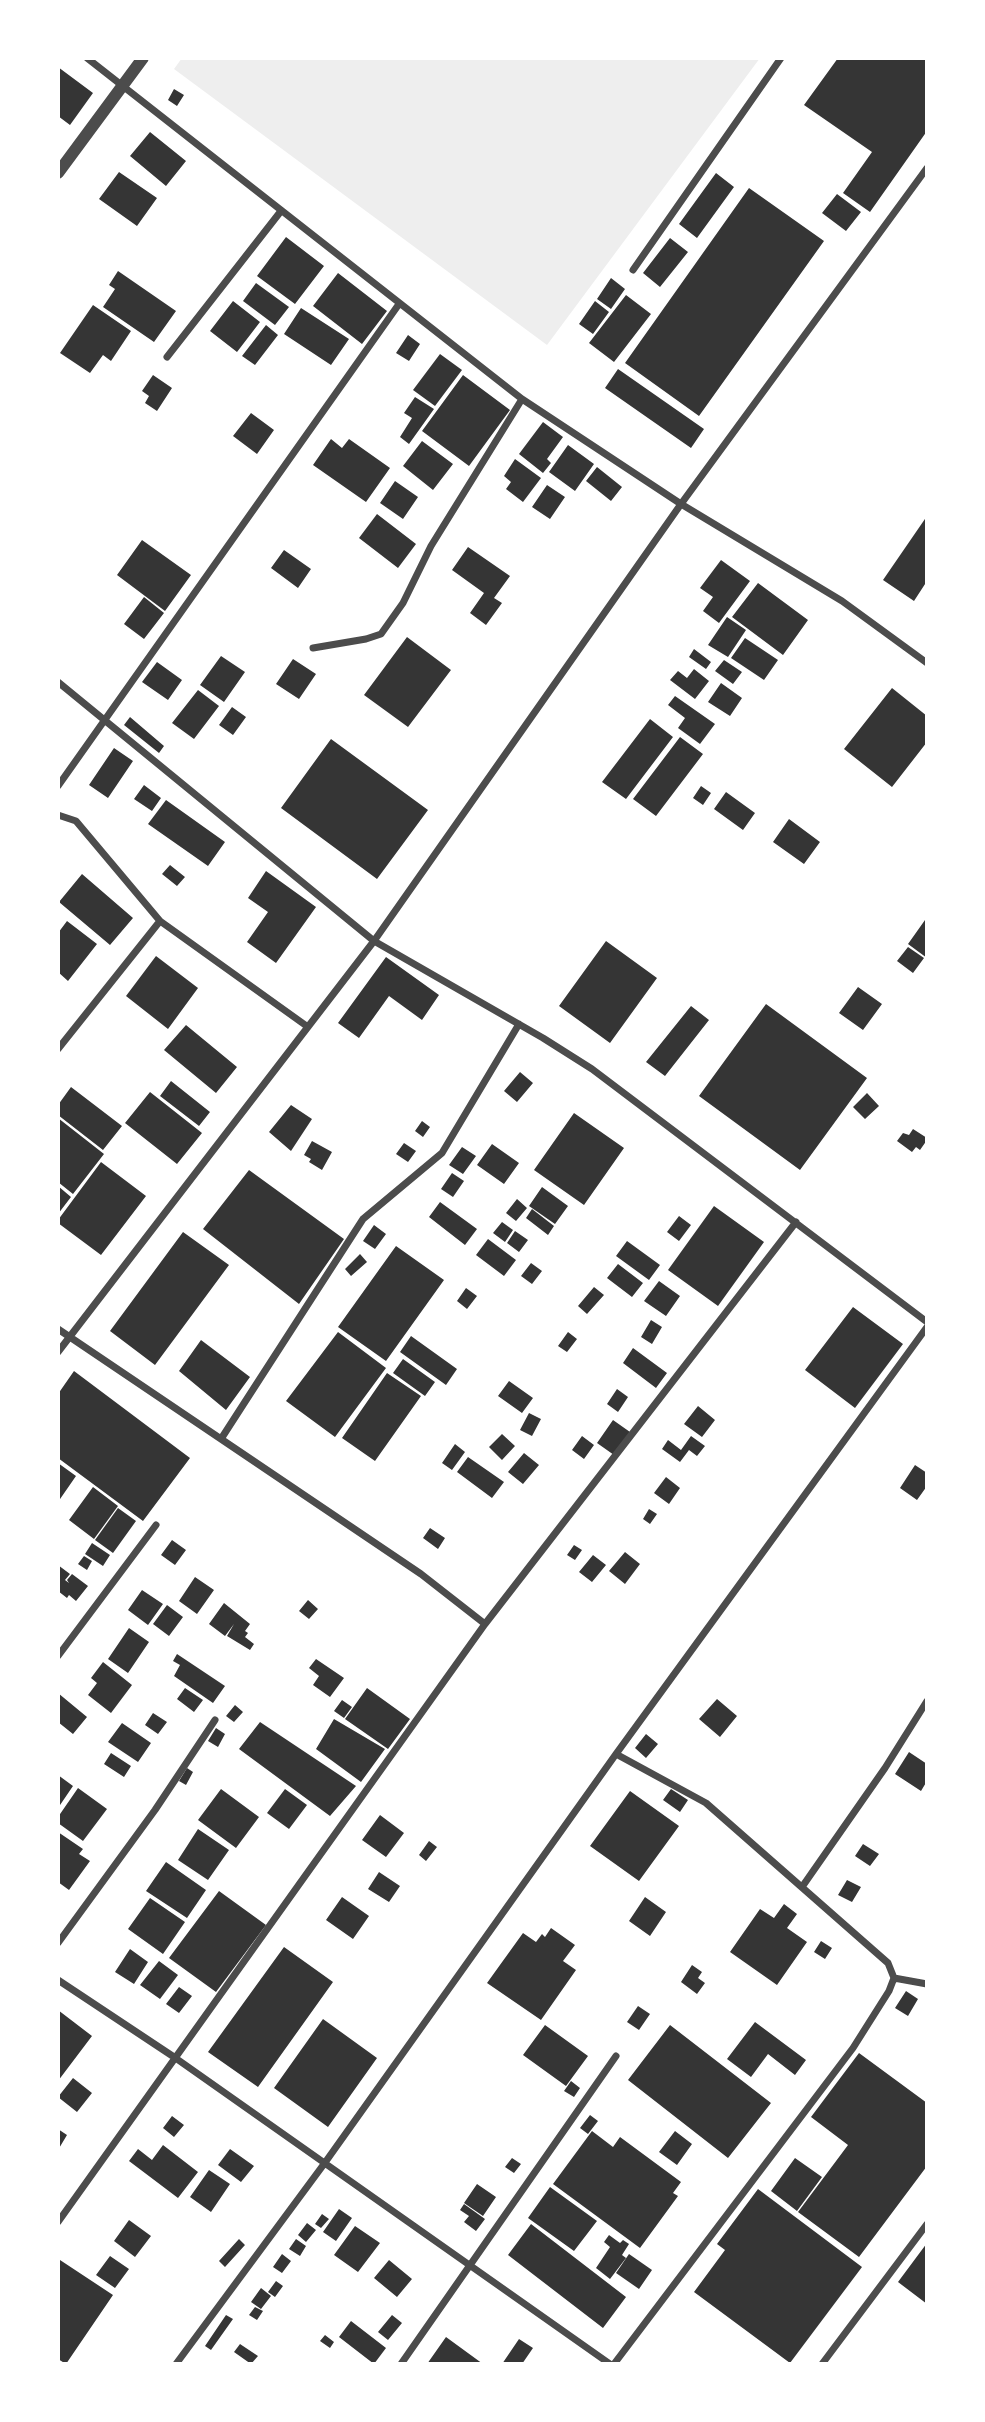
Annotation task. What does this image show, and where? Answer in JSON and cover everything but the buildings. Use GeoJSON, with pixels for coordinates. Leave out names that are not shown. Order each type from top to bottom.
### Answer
{"type":"FeatureCollection","features":[{"type":"Feature","properties":{"kind":"street"},"geometry":{"type":"LineString","coordinates":[[87,58],[522,398],[681,504],[842,601],[927,663]]}},
{"type":"Feature","properties":{"kind":"street"},"geometry":{"type":"LineString","coordinates":[[58,173],[143,58]]}},
{"type":"Feature","properties":{"kind":"street"},"geometry":{"type":"LineString","coordinates":[[633,271],[781,58]]}},
{"type":"Feature","properties":{"kind":"street"},"geometry":{"type":"LineString","coordinates":[[58,1352],[373,941],[681,504],[927,168]]}},
{"type":"Feature","properties":{"kind":"street"},"geometry":{"type":"LineString","coordinates":[[167,357],[281,211]]}},
{"type":"Feature","properties":{"kind":"street"},"geometry":{"type":"LineString","coordinates":[[58,786],[399,304]]}},
{"type":"Feature","properties":{"kind":"street"},"geometry":{"type":"LineString","coordinates":[[313,648],[381,634],[403,603],[431,546],[522,398]]}},
{"type":"Feature","properties":{"kind":"street"},"geometry":{"type":"LineString","coordinates":[[58,682],[373,941],[592,1069],[927,1322]]}},
{"type":"Feature","properties":{"kind":"street"},"geometry":{"type":"LineString","coordinates":[[58,815],[76,821],[160,921],[308,1027]]}},
{"type":"Feature","properties":{"kind":"street"},"geometry":{"type":"LineString","coordinates":[[58,1049],[160,921]]}},
{"type":"Feature","properties":{"kind":"street"},"geometry":{"type":"LineString","coordinates":[[221,1439],[363,1219],[442,1153],[519,1024]]}},
{"type":"Feature","properties":{"kind":"street"},"geometry":{"type":"LineString","coordinates":[[58,2222],[485,1624],[796,1222]]}},
{"type":"Feature","properties":{"kind":"street"},"geometry":{"type":"LineString","coordinates":[[176,2364],[324,2164],[616,1754],[927,1327]]}},
{"type":"Feature","properties":{"kind":"street"},"geometry":{"type":"LineString","coordinates":[[58,1329],[421,1574],[485,1624]]}},
{"type":"Feature","properties":{"kind":"street"},"geometry":{"type":"LineString","coordinates":[[58,1656],[156,1525]]}},
{"type":"Feature","properties":{"kind":"street"},"geometry":{"type":"LineString","coordinates":[[802,1887],[885,1768],[927,1701]]}},
{"type":"Feature","properties":{"kind":"street"},"geometry":{"type":"LineString","coordinates":[[58,1942],[162,1799],[215,1720]]}},
{"type":"Feature","properties":{"kind":"street"},"geometry":{"type":"LineString","coordinates":[[58,1980],[174,2057],[612,2364],[853,2048],[889,1991],[894,1978],[888,1963],[706,1803],[616,1754]]}},
{"type":"Feature","properties":{"kind":"street"},"geometry":{"type":"LineString","coordinates":[[894,1978],[927,1984]]}},
{"type":"Feature","properties":{"kind":"street"},"geometry":{"type":"LineString","coordinates":[[401,2364],[616,2056]]}},
{"type":"Feature","properties":{"kind":"street"},"geometry":{"type":"LineString","coordinates":[[822,2364],[927,2224]]}},
{"type":"Feature","properties":{"kind":"shaded area"},"geometry":{"type":"Polygon","coordinates":[[[182,58],[760,58],[547,345],[174,69],[182,58]]]}}]}
